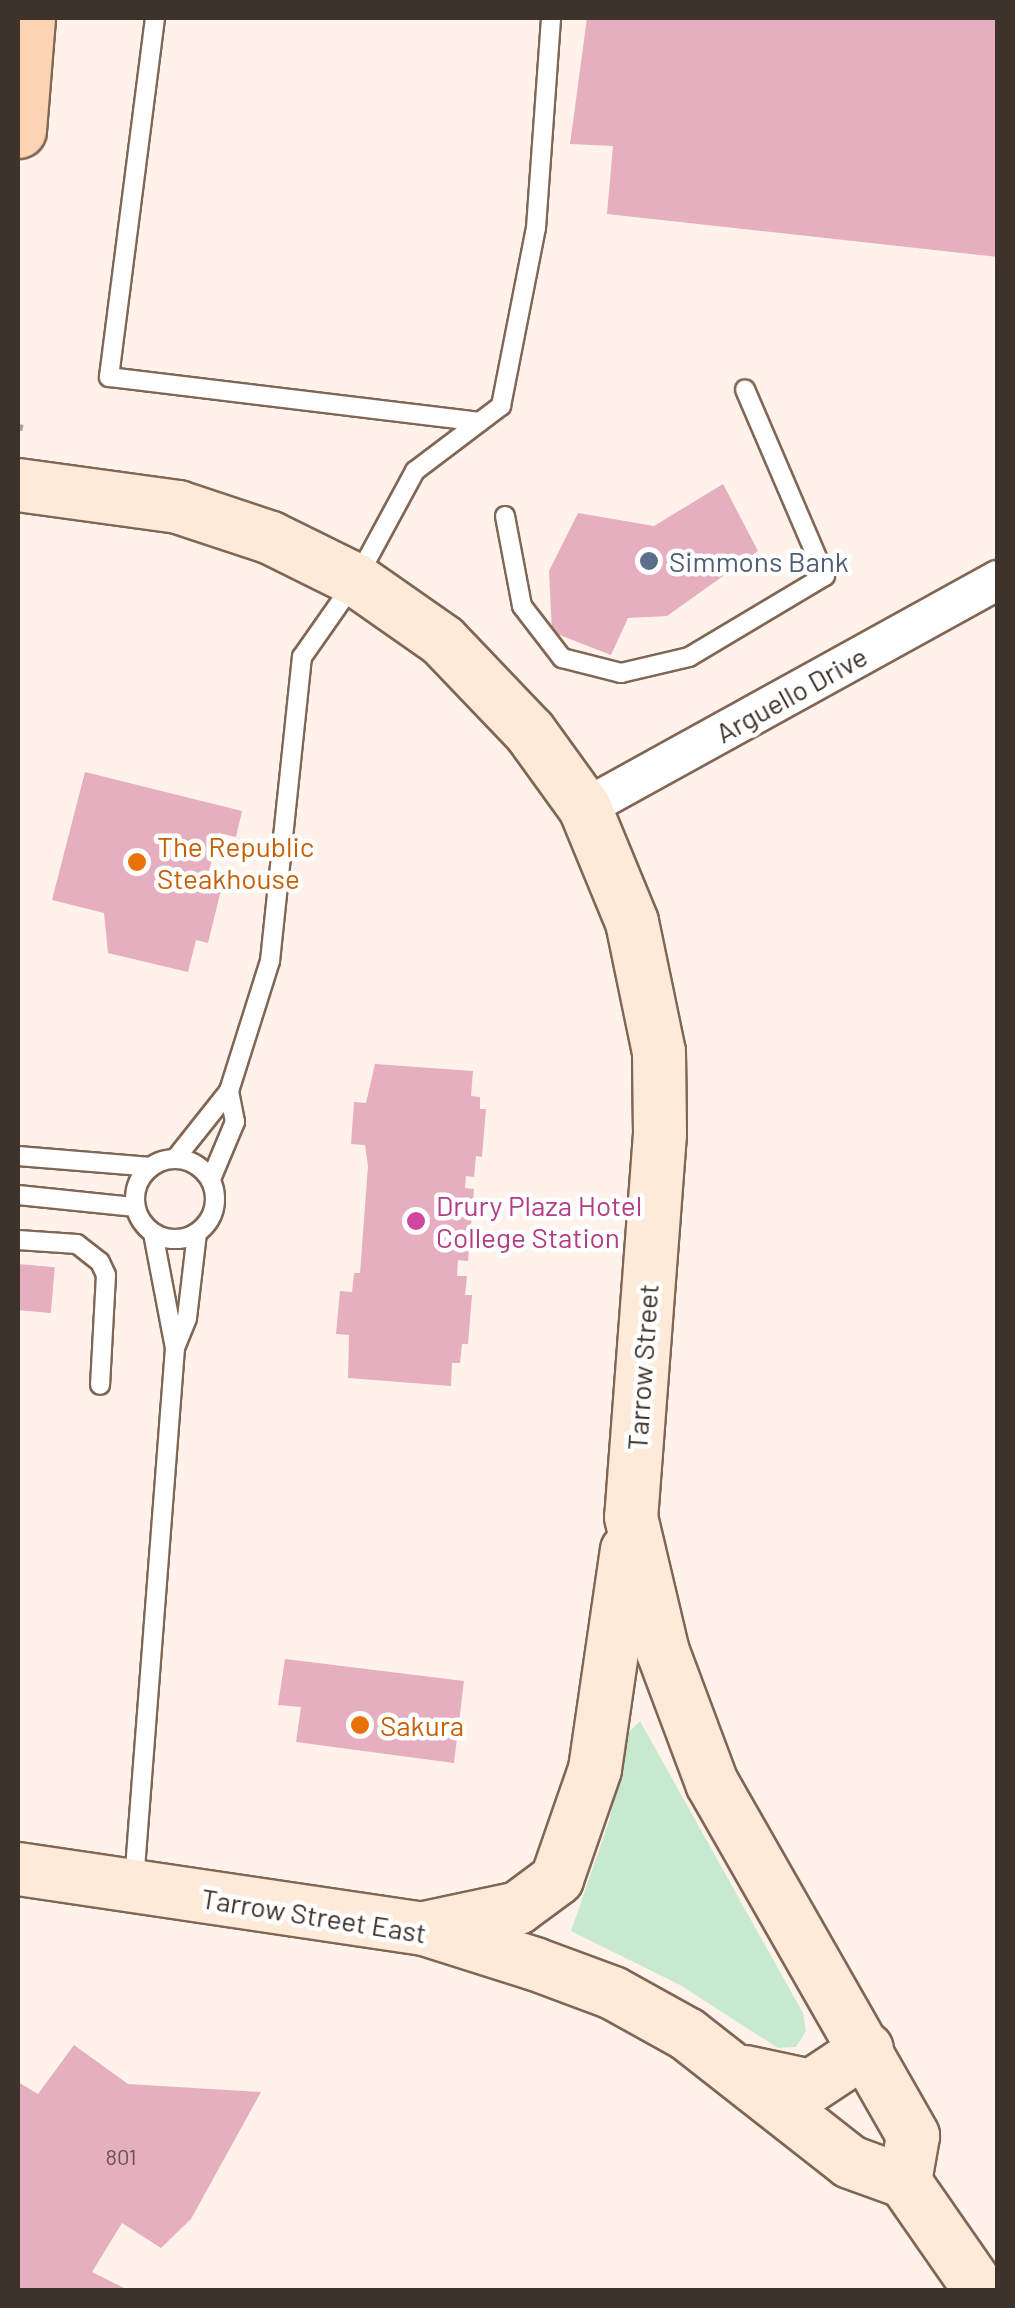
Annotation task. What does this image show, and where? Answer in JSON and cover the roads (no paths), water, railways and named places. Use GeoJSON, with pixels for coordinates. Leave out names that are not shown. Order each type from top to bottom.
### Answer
{"type":"FeatureCollection","features":[{"type":"Feature","properties":{"kind":"main road"},"geometry":{"type":"LineString","coordinates":[[18,130],[27,18]]}},
{"type":"Feature","properties":{"kind":"main road","name":"Tarrow Street"},"geometry":{"type":"LineString","coordinates":[[18,485],[178,507],[270,538],[356,580],[443,642],[530,732],[585,808],[632,922],[659,1052],[660,1134],[632,1517],[682,1715],[712,1784],[867,2049],[913,2136],[905,2182]]}},
{"type":"Feature","properties":{"kind":"main road"},"geometry":{"type":"LineString","coordinates":[[424,1928],[518,1908],[556,1879],[595,1769],[632,1517]]}},
{"type":"Feature","properties":{"kind":"main road","name":"Tarrow Street East"},"geometry":{"type":"LineString","coordinates":[[18,1868],[424,1928],[613,1992],[744,2072],[850,2162],[905,2182]]}},
{"type":"Feature","properties":{"kind":"main road"},"geometry":{"type":"LineString","coordinates":[[744,2072],[811,2086],[867,2049]]}},
{"type":"Feature","properties":{"kind":"main road"},"geometry":{"type":"LineString","coordinates":[[905,2182],[980,2290]]}},
{"type":"Feature","properties":{"kind":"street","name":"Arguello Drive"},"geometry":{"type":"LineString","coordinates":[[585,808],[998,580]]}},
{"type":"Feature","properties":{"kind":"lane"},"geometry":{"type":"LineString","coordinates":[[156,18],[110,377],[479,422]]}},
{"type":"Feature","properties":{"kind":"lane"},"geometry":{"type":"LineString","coordinates":[[18,1156],[151,1167],[175,1159],[229,1091],[270,961],[302,657],[356,580],[414,470],[500,406],[536,228],[551,18]]}},
{"type":"Feature","properties":{"kind":"lane"},"geometry":{"type":"LineString","coordinates":[[506,516],[522,606],[562,658],[621,674],[688,657],[824,576],[745,388]]}},
{"type":"Feature","properties":{"kind":"lane"},"geometry":{"type":"LineString","coordinates":[[175,1348],[187,1318],[197,1233],[216,1206],[211,1178],[235,1122],[229,1091]]}},
{"type":"Feature","properties":{"kind":"lane"},"geometry":{"type":"LineString","coordinates":[[175,1159],[211,1178]]}},
{"type":"Feature","properties":{"kind":"lane"},"geometry":{"type":"LineString","coordinates":[[134,1888],[175,1348],[153,1233],[136,1206],[136,1187],[151,1167]]}},
{"type":"Feature","properties":{"kind":"lane"},"geometry":{"type":"LineString","coordinates":[[18,1195],[136,1206]]}},
{"type":"Feature","properties":{"kind":"lane"},"geometry":{"type":"LineString","coordinates":[[153,1233],[177,1240],[197,1233]]}},
{"type":"Feature","properties":{"kind":"lane"},"geometry":{"type":"LineString","coordinates":[[18,1240],[77,1244],[100,1262],[106,1275],[100,1385]]}},
{"type":"Feature","properties":{"kind":"place","name":"Simmons Bank"},"geometry":{"type":"Point","coordinates":[649,561]}},
{"type":"Feature","properties":{"kind":"place","name":"The Republic Steakhouse"},"geometry":{"type":"Point","coordinates":[137,862]}},
{"type":"Feature","properties":{"kind":"place","name":"Drury Plaza Hotel College Station"},"geometry":{"type":"Point","coordinates":[416,1221]}},
{"type":"Feature","properties":{"kind":"place","name":"Sakura"},"geometry":{"type":"Point","coordinates":[360,1725]}}]}
